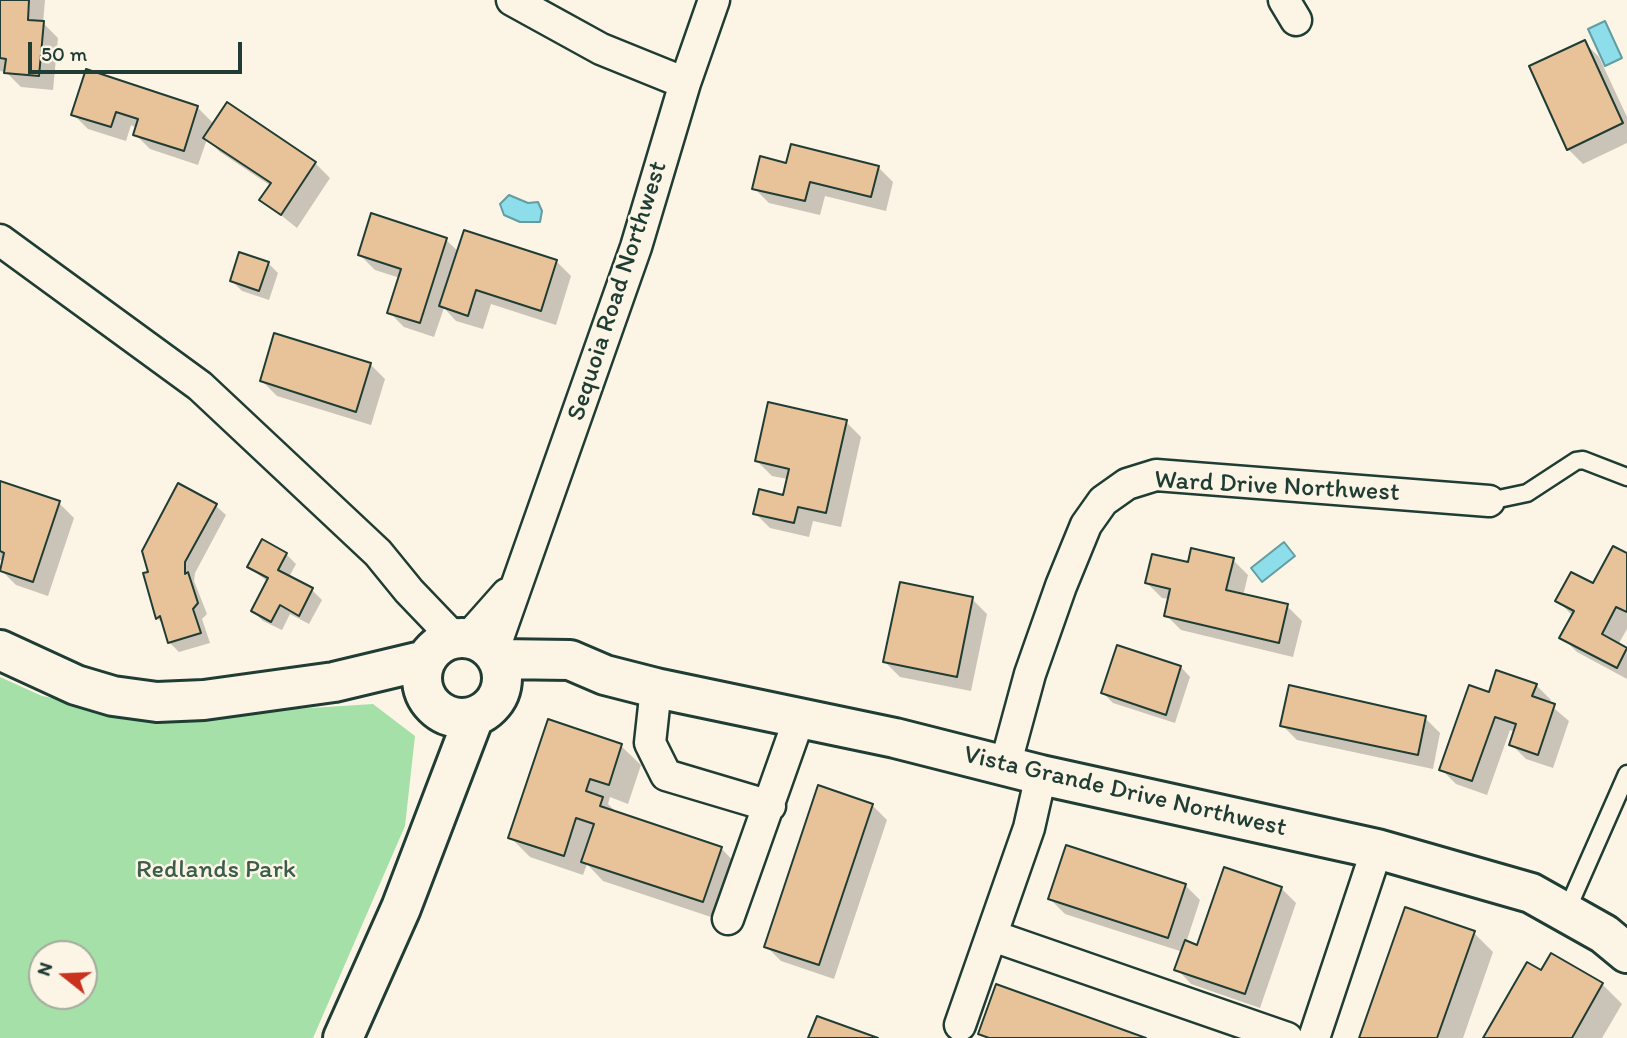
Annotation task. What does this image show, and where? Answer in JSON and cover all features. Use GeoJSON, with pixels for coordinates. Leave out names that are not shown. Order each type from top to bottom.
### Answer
{"type":"FeatureCollection","features":[{"type":"Feature","properties":{"kind":"street"},"geometry":{"type":"LineString","coordinates":[[512,0],[601,49],[685,83]]}},
{"type":"Feature","properties":{"kind":"street","name":"Sequoia Road Northwest"},"geometry":{"type":"LineString","coordinates":[[343,1038],[401,908],[431,827],[461,671],[519,581],[636,247],[685,83],[714,0]]}},
{"type":"Feature","properties":{"kind":"street"},"geometry":{"type":"LineString","coordinates":[[0,240],[200,386],[378,553],[408,591],[461,671]]}},
{"type":"Feature","properties":{"kind":"street","name":"Ward Drive Northwest"},"geometry":{"type":"LineString","coordinates":[[960,1025],[1029,828],[1023,771],[1030,674],[1060,586],[1086,525],[1102,501],[1127,484],[1156,475],[1489,501]]}},
{"type":"Feature","properties":{"kind":"street","name":"Vista Grande Drive Northwest"},"geometry":{"type":"LineString","coordinates":[[0,650],[76,685],[113,696],[157,702],[204,700],[334,682],[461,671],[605,675],[895,738],[1023,771],[1377,849],[1531,893],[1567,911],[1627,953]]}},
{"type":"Feature","properties":{"kind":"street"},"geometry":{"type":"LineString","coordinates":[[656,688],[650,743],[666,775],[769,806]]}},
{"type":"Feature","properties":{"kind":"street"},"geometry":{"type":"LineString","coordinates":[[728,919],[799,719]]}},
{"type":"Feature","properties":{"kind":"street"},"geometry":{"type":"LineString","coordinates":[[1314,1038],[1377,849]]}},
{"type":"Feature","properties":{"kind":"street"},"geometry":{"type":"LineString","coordinates":[[993,936],[1287,1038]]}},
{"type":"Feature","properties":{"kind":"lane"},"geometry":{"type":"LineString","coordinates":[[1489,501],[1527,494],[1576,461],[1583,460],[1627,477]]}},
{"type":"Feature","properties":{"kind":"lane"},"geometry":{"type":"LineString","coordinates":[[1567,911],[1627,774]]}},
{"type":"Feature","properties":{"kind":"green space","name":"Redlands Park"},"geometry":{"type":"Polygon","coordinates":[[[0,677],[42,696],[155,718],[373,704],[415,736],[405,826],[313,1038],[0,1038],[0,677]]]}},
{"type":"Feature","properties":{"kind":"water"},"geometry":{"type":"Polygon","coordinates":[[[1605,21],[1622,58],[1605,66],[1588,29],[1605,21]]]}},
{"type":"Feature","properties":{"kind":"water"},"geometry":{"type":"Polygon","coordinates":[[[509,195],[528,203],[538,202],[542,211],[540,222],[520,222],[504,215],[500,204],[509,195]]]}},
{"type":"Feature","properties":{"kind":"water"},"geometry":{"type":"Polygon","coordinates":[[[1284,542],[1295,556],[1262,582],[1251,568],[1284,542]]]}},
{"type":"Feature","properties":{"kind":"building"},"geometry":{"type":"Polygon","coordinates":[[[0,0],[29,0],[28,20],[44,21],[39,76],[4,73],[6,59],[0,58],[0,0]]]}},
{"type":"Feature","properties":{"kind":"building"},"geometry":{"type":"Polygon","coordinates":[[[1585,40],[1623,123],[1567,150],[1529,66],[1585,40]]]}},
{"type":"Feature","properties":{"kind":"building"},"geometry":{"type":"Polygon","coordinates":[[[86,69],[198,106],[184,151],[133,135],[138,119],[116,112],[111,127],[71,115],[86,69]]]}},
{"type":"Feature","properties":{"kind":"building"},"geometry":{"type":"Polygon","coordinates":[[[227,102],[316,162],[281,215],[259,200],[271,183],[203,138],[227,102]]]}},
{"type":"Feature","properties":{"kind":"building"},"geometry":{"type":"Polygon","coordinates":[[[791,144],[879,166],[871,197],[810,182],[805,201],[752,189],[760,156],[786,163],[791,144]]]}},
{"type":"Feature","properties":{"kind":"building"},"geometry":{"type":"Polygon","coordinates":[[[371,213],[447,238],[420,323],[387,313],[401,269],[358,255],[371,213]]]}},
{"type":"Feature","properties":{"kind":"building"},"geometry":{"type":"Polygon","coordinates":[[[464,230],[557,260],[541,311],[476,290],[468,316],[439,306],[464,230]]]}},
{"type":"Feature","properties":{"kind":"building"},"geometry":{"type":"Polygon","coordinates":[[[239,252],[269,262],[259,291],[230,281],[239,252]]]}},
{"type":"Feature","properties":{"kind":"building"},"geometry":{"type":"Polygon","coordinates":[[[274,333],[371,363],[356,412],[260,381],[274,333]]]}},
{"type":"Feature","properties":{"kind":"building"},"geometry":{"type":"Polygon","coordinates":[[[768,402],[847,420],[826,513],[798,507],[794,523],[753,514],[759,489],[783,495],[789,469],[755,461],[768,402]]]}},
{"type":"Feature","properties":{"kind":"building"},"geometry":{"type":"Polygon","coordinates":[[[0,481],[60,501],[33,582],[0,571],[4,553],[0,551],[0,481]]]}},
{"type":"Feature","properties":{"kind":"building"},"geometry":{"type":"Polygon","coordinates":[[[178,483],[217,504],[185,562],[185,574],[188,572],[198,603],[193,609],[201,633],[168,643],[160,616],[156,619],[143,573],[148,572],[142,551],[178,483]]]}},
{"type":"Feature","properties":{"kind":"building"},"geometry":{"type":"Polygon","coordinates":[[[262,539],[287,553],[278,570],[313,588],[299,616],[280,605],[271,622],[251,611],[268,578],[247,567],[262,539]]]}},
{"type":"Feature","properties":{"kind":"building"},"geometry":{"type":"Polygon","coordinates":[[[1613,546],[1627,553],[1627,612],[1616,607],[1602,634],[1627,648],[1617,668],[1559,638],[1574,611],[1555,601],[1571,572],[1593,583],[1613,546]]]}},
{"type":"Feature","properties":{"kind":"building"},"geometry":{"type":"Polygon","coordinates":[[[1191,548],[1234,558],[1226,590],[1288,604],[1279,643],[1164,616],[1170,589],[1145,583],[1152,554],[1188,562],[1191,548]]]}},
{"type":"Feature","properties":{"kind":"building"},"geometry":{"type":"Polygon","coordinates":[[[900,582],[973,597],[957,677],[883,662],[900,582]]]}},
{"type":"Feature","properties":{"kind":"building"},"geometry":{"type":"Polygon","coordinates":[[[1117,645],[1181,666],[1166,715],[1101,693],[1117,645]]]}},
{"type":"Feature","properties":{"kind":"building"},"geometry":{"type":"Polygon","coordinates":[[[1496,670],[1537,684],[1532,696],[1555,704],[1538,755],[1509,745],[1516,724],[1495,717],[1472,781],[1439,770],[1469,685],[1489,692],[1496,670]]]}},
{"type":"Feature","properties":{"kind":"building"},"geometry":{"type":"Polygon","coordinates":[[[1289,685],[1426,716],[1418,755],[1280,726],[1289,685]]]}},
{"type":"Feature","properties":{"kind":"building"},"geometry":{"type":"Polygon","coordinates":[[[548,719],[622,744],[609,785],[590,779],[586,791],[603,797],[600,806],[722,847],[703,902],[581,862],[594,824],[576,818],[564,856],[508,838],[548,719]]]}},
{"type":"Feature","properties":{"kind":"building"},"geometry":{"type":"Polygon","coordinates":[[[818,785],[873,804],[819,965],[764,947],[818,785]]]}},
{"type":"Feature","properties":{"kind":"building"},"geometry":{"type":"Polygon","coordinates":[[[1066,845],[1186,884],[1168,938],[1048,899],[1066,845]]]}},
{"type":"Feature","properties":{"kind":"building"},"geometry":{"type":"Polygon","coordinates":[[[1224,867],[1282,887],[1245,994],[1174,970],[1185,940],[1197,945],[1224,867]]]}},
{"type":"Feature","properties":{"kind":"building"},"geometry":{"type":"Polygon","coordinates":[[[1405,907],[1475,931],[1437,1038],[1359,1038],[1405,907]]]}},
{"type":"Feature","properties":{"kind":"building"},"geometry":{"type":"Polygon","coordinates":[[[1551,953],[1603,983],[1572,1038],[1483,1038],[1527,962],[1541,970],[1551,953]]]}},
{"type":"Feature","properties":{"kind":"building"},"geometry":{"type":"Polygon","coordinates":[[[996,984],[1146,1038],[989,1038],[978,1034],[996,984]]]}},
{"type":"Feature","properties":{"kind":"building"},"geometry":{"type":"Polygon","coordinates":[[[817,1016],[878,1038],[808,1038],[817,1016]]]}}]}
